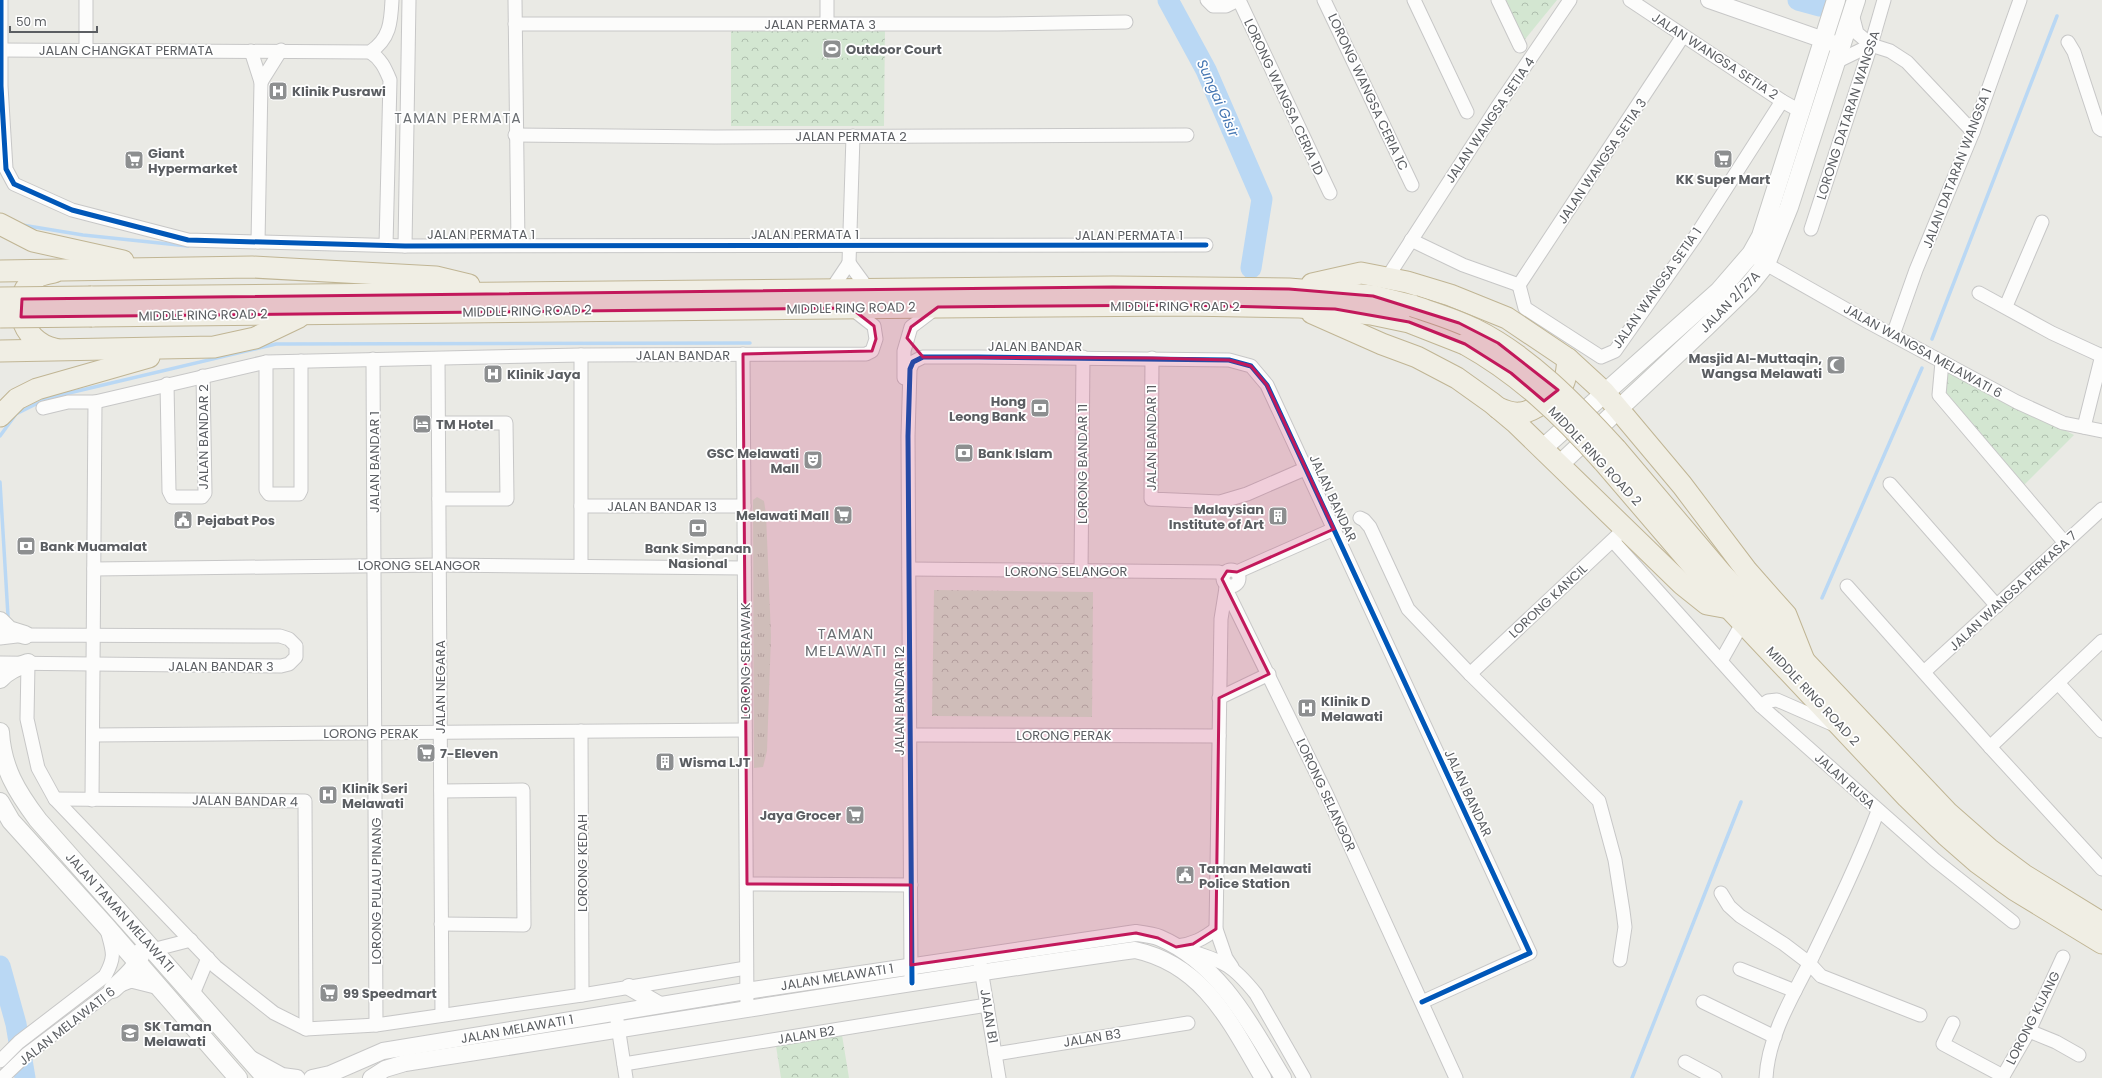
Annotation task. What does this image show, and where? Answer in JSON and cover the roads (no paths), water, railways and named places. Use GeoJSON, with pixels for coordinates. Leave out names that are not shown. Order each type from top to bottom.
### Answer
{"type":"FeatureCollection","features":[{"type":"Feature","properties":{"kind":"highway"},"geometry":{"type":"LineString","coordinates":[[0,224],[33,241],[156,269]]}},
{"type":"Feature","properties":{"kind":"highway"},"geometry":{"type":"LineString","coordinates":[[0,271],[252,267],[436,278],[503,293]]}},
{"type":"Feature","properties":{"kind":"highway"},"geometry":{"type":"LineString","coordinates":[[60,270],[39,276],[28,286],[22,299],[20,314],[25,328],[34,340],[47,347],[62,350]]}},
{"type":"Feature","properties":{"kind":"highway"},"geometry":{"type":"LineString","coordinates":[[1289,289],[1361,273],[1407,282],[1450,295],[1507,318],[1568,359],[1604,392],[1682,485],[1747,571],[1786,615],[1805,663]]}},
{"type":"Feature","properties":{"kind":"highway","name":"MIDDLE RING ROAD 2"},"geometry":{"type":"LineString","coordinates":[[0,317],[92,306],[503,293],[1113,287],[1289,289],[1373,296],[1413,306],[1460,322],[1498,343],[1544,378],[1585,416],[1610,455],[1736,615],[1913,803],[1946,836],[1978,863],[2015,890],[2102,943]]}},
{"type":"Feature","properties":{"kind":"highway","name":"MIDDLE RING ROAD 2"},"geometry":{"type":"LineString","coordinates":[[0,298],[92,306],[305,314],[1184,305],[1300,307],[1371,314],[1409,322],[1465,344],[1488,357],[1533,391],[1573,428],[1610,455],[1948,813],[1983,844],[2024,875],[2102,923]]}},
{"type":"Feature","properties":{"kind":"highway"},"geometry":{"type":"LineString","coordinates":[[1300,307],[1382,344],[1417,357],[1457,378],[1498,408],[1559,465],[1619,534],[1707,604],[1736,615]]}},
{"type":"Feature","properties":{"kind":"highway"},"geometry":{"type":"LineString","coordinates":[[0,351],[177,349],[214,347],[255,338],[305,314]]}},
{"type":"Feature","properties":{"kind":"highway"},"geometry":{"type":"LineString","coordinates":[[0,416],[17,399],[37,389],[177,349]]}},
{"type":"Feature","properties":{"kind":"highway"},"geometry":{"type":"LineString","coordinates":[[1498,408],[1521,414],[1532,410],[1562,385],[1567,370],[1568,359]]}},
{"type":"Feature","properties":{"kind":"main road","name":"JALAN 2/27A"},"geometry":{"type":"LineString","coordinates":[[1542,449],[1604,392],[1719,291],[1751,254],[1761,236],[1836,0]]}},
{"type":"Feature","properties":{"kind":"main road","name":"JALAN 2/27A"},"geometry":{"type":"LineString","coordinates":[[1559,465],[1619,410],[1750,284],[1766,264],[1789,207],[1854,7]]}},
{"type":"Feature","properties":{"kind":"main road"},"geometry":{"type":"LineString","coordinates":[[0,621],[9,630],[25,635]]}},
{"type":"Feature","properties":{"kind":"main road"},"geometry":{"type":"LineString","coordinates":[[0,680],[5,673],[15,667],[28,663]]}},
{"type":"Feature","properties":{"kind":"main road","name":"JALAN TAMAN MELAWATI"},"geometry":{"type":"LineString","coordinates":[[0,732],[4,761],[17,791],[38,820],[266,1078]]}},
{"type":"Feature","properties":{"kind":"main road","name":"JALAN TAMAN MELAWATI"},"geometry":{"type":"LineString","coordinates":[[0,802],[11,821],[106,925],[238,1078]]}},
{"type":"Feature","properties":{"kind":"main road"},"geometry":{"type":"LineString","coordinates":[[113,989],[138,963],[142,944],[139,934]]}},
{"type":"Feature","properties":{"kind":"street","name":"JALAN PERMATA 1"},"geometry":{"type":"LineString","coordinates":[[0,0],[6,169],[14,184],[72,210],[188,240],[405,246],[1206,245]]}},
{"type":"Feature","properties":{"kind":"street"},"geometry":{"type":"LineString","coordinates":[[86,0],[86,50]]}},
{"type":"Feature","properties":{"kind":"street"},"geometry":{"type":"LineString","coordinates":[[386,245],[390,80],[378,57],[370,52],[379,46],[391,22],[392,0]]}},
{"type":"Feature","properties":{"kind":"street"},"geometry":{"type":"LineString","coordinates":[[405,246],[409,0]]}},
{"type":"Feature","properties":{"kind":"street"},"geometry":{"type":"LineString","coordinates":[[515,0],[515,135],[518,245]]}},
{"type":"Feature","properties":{"kind":"street"},"geometry":{"type":"LineString","coordinates":[[827,0],[827,24]]}},
{"type":"Feature","properties":{"kind":"street"},"geometry":{"type":"LineString","coordinates":[[1207,0],[1214,6],[1226,6],[1238,0]]}},
{"type":"Feature","properties":{"kind":"street","name":"LORONG WANGSA CERIA 1D"},"geometry":{"type":"LineString","coordinates":[[1238,0],[1330,193]]}},
{"type":"Feature","properties":{"kind":"street","name":"LORONG WANGSA CERIA 1C"},"geometry":{"type":"LineString","coordinates":[[1324,0],[1412,185]]}},
{"type":"Feature","properties":{"kind":"street"},"geometry":{"type":"LineString","coordinates":[[1414,0],[1467,112]]}},
{"type":"Feature","properties":{"kind":"street"},"geometry":{"type":"LineString","coordinates":[[1498,0],[1520,46]]}},
{"type":"Feature","properties":{"kind":"street","name":"JALAN WANGSA SETIA 4"},"geometry":{"type":"LineString","coordinates":[[1387,278],[1496,109],[1570,0]]}},
{"type":"Feature","properties":{"kind":"street","name":"JALAN WANGSA SETIA 2"},"geometry":{"type":"LineString","coordinates":[[1630,0],[1782,101],[1800,110]]}},
{"type":"Feature","properties":{"kind":"street"},"geometry":{"type":"LineString","coordinates":[[1709,0],[1823,41],[1839,54],[1871,45]]}},
{"type":"Feature","properties":{"kind":"street","name":"LORONG DATARAN WANGSA"},"geometry":{"type":"LineString","coordinates":[[1811,229],[1871,45],[1884,0]]}},
{"type":"Feature","properties":{"kind":"street","name":"JALAN DATARAN WANGSA 1"},"geometry":{"type":"LineString","coordinates":[[1893,335],[1916,270],[1973,132],[2020,0]]}},
{"type":"Feature","properties":{"kind":"street"},"geometry":{"type":"LineString","coordinates":[[1854,7],[1857,33],[1871,45],[1890,51],[1906,62],[1973,132]]}},
{"type":"Feature","properties":{"kind":"street","name":"JALAN PERMATA 3"},"geometry":{"type":"LineString","coordinates":[[515,24],[997,24],[1126,22]]}},
{"type":"Feature","properties":{"kind":"street","name":"JALAN WANGSA SETIA 3"},"geometry":{"type":"LineString","coordinates":[[1519,284],[1684,36]]}},
{"type":"Feature","properties":{"kind":"street"},"geometry":{"type":"LineString","coordinates":[[2068,42],[2074,52],[2100,128],[2102,130]]}},
{"type":"Feature","properties":{"kind":"street","name":"JALAN CHANGKAT PERMATA"},"geometry":{"type":"LineString","coordinates":[[1,50],[281,50],[370,52]]}},
{"type":"Feature","properties":{"kind":"street"},"geometry":{"type":"LineString","coordinates":[[251,50],[261,82],[258,242]]}},
{"type":"Feature","properties":{"kind":"street"},"geometry":{"type":"LineString","coordinates":[[261,82],[281,50]]}},
{"type":"Feature","properties":{"kind":"street","name":"JALAN WANGSA SETIA 1"},"geometry":{"type":"LineString","coordinates":[[1519,284],[1525,308],[1600,357],[1615,351],[1695,237],[1782,101]]}},
{"type":"Feature","properties":{"kind":"street","name":"JALAN PERMATA 2"},"geometry":{"type":"LineString","coordinates":[[515,135],[1187,135]]}},
{"type":"Feature","properties":{"kind":"street","name":"JALAN PERMATA 1"},"geometry":{"type":"LineString","coordinates":[[849,263],[853,136]]}},
{"type":"Feature","properties":{"kind":"street"},"geometry":{"type":"LineString","coordinates":[[2006,306],[2042,222]]}},
{"type":"Feature","properties":{"kind":"street"},"geometry":{"type":"LineString","coordinates":[[1411,240],[1463,265],[1519,284]]}},
{"type":"Feature","properties":{"kind":"street","name":"JALAN WANGSA MELAWATI 6"},"geometry":{"type":"LineString","coordinates":[[1751,254],[1766,264],[1893,335],[2017,402],[2064,423],[2102,431]]}},
{"type":"Feature","properties":{"kind":"street"},"geometry":{"type":"LineString","coordinates":[[831,290],[849,263],[868,289]]}},
{"type":"Feature","properties":{"kind":"street"},"geometry":{"type":"LineString","coordinates":[[1979,293],[2006,306],[2052,333],[2102,355],[2084,427]]}},
{"type":"Feature","properties":{"kind":"street"},"geometry":{"type":"LineString","coordinates":[[908,436],[904,411],[904,351],[907,338],[911,327],[938,307]]}},
{"type":"Feature","properties":{"kind":"street","name":"JALAN BANDAR"},"geometry":{"type":"LineString","coordinates":[[43,408],[68,402],[95,402],[266,362],[581,355],[866,354],[872,352],[876,339],[874,326],[851,308]]}},
{"type":"Feature","properties":{"kind":"street"},"geometry":{"type":"LineString","coordinates":[[907,338],[918,359],[910,369],[908,436]]}},
{"type":"Feature","properties":{"kind":"street","name":"LORONG SERAWAK"},"geometry":{"type":"LineString","coordinates":[[743,354],[747,1010]]}},
{"type":"Feature","properties":{"kind":"street"},"geometry":{"type":"LineString","coordinates":[[581,355],[581,566]]}},
{"type":"Feature","properties":{"kind":"street","name":"JALAN BANDAR"},"geometry":{"type":"LineString","coordinates":[[918,359],[1083,357],[1229,360],[1251,366],[1267,385],[1307,468],[1530,953],[1422,1002]]}},
{"type":"Feature","properties":{"kind":"street","name":"LORONG BANDAR 11"},"geometry":{"type":"LineString","coordinates":[[1081,571],[1083,357]]}},
{"type":"Feature","properties":{"kind":"street","name":"JALAN BANDAR 11"},"geometry":{"type":"LineString","coordinates":[[1152,358],[1151,499],[1220,502],[1247,494],[1307,468]]}},
{"type":"Feature","properties":{"kind":"street","name":"JALAN BANDAR 1"},"geometry":{"type":"LineString","coordinates":[[373,359],[374,565]]}},
{"type":"Feature","properties":{"kind":"street","name":"JALAN NEGARA"},"geometry":{"type":"LineString","coordinates":[[438,359],[442,1015]]}},
{"type":"Feature","properties":{"kind":"street"},"geometry":{"type":"LineString","coordinates":[[266,362],[266,490],[269,494],[298,494],[301,490],[301,361]]}},
{"type":"Feature","properties":{"kind":"street"},"geometry":{"type":"LineString","coordinates":[[1942,362],[1939,395],[2065,543]]}},
{"type":"Feature","properties":{"kind":"street","name":"JALAN BANDAR 2"},"geometry":{"type":"LineString","coordinates":[[167,384],[169,491],[172,497],[202,497],[205,493],[203,376]]}},
{"type":"Feature","properties":{"kind":"street"},"geometry":{"type":"LineString","coordinates":[[92,800],[95,402]]}},
{"type":"Feature","properties":{"kind":"street"},"geometry":{"type":"LineString","coordinates":[[438,423],[506,423],[506,499],[439,499]]}},
{"type":"Feature","properties":{"kind":"street","name":"JALAN BANDAR 12"},"geometry":{"type":"LineString","coordinates":[[908,436],[912,983]]}},
{"type":"Feature","properties":{"kind":"street"},"geometry":{"type":"LineString","coordinates":[[1890,484],[1997,606]]}},
{"type":"Feature","properties":{"kind":"street","name":"JALAN BANDAR 13"},"geometry":{"type":"LineString","coordinates":[[581,506],[744,506]]}},
{"type":"Feature","properties":{"kind":"street","name":"JALAN WANGSA PERKASA 7"},"geometry":{"type":"LineString","coordinates":[[1924,672],[2102,509]]}},
{"type":"Feature","properties":{"kind":"street"},"geometry":{"type":"LineString","coordinates":[[1360,518],[1370,527],[1408,609],[1470,674],[1599,801],[1615,860],[1623,910],[1625,928],[1620,960]]}},
{"type":"Feature","properties":{"kind":"street","name":"LORONG SELANGOR"},"geometry":{"type":"LineString","coordinates":[[1228,580],[1334,529]]}},
{"type":"Feature","properties":{"kind":"street","name":"JALAN RUSA"},"geometry":{"type":"LineString","coordinates":[[1619,534],[1721,661],[1762,706],[1878,812],[1860,857],[1795,990],[1775,1037],[1768,1058],[1766,1078]]}},
{"type":"Feature","properties":{"kind":"street","name":"LORONG KANCIL"},"geometry":{"type":"LineString","coordinates":[[1470,674],[1619,534]]}},
{"type":"Feature","properties":{"kind":"street","name":"LORONG SELANGOR"},"geometry":{"type":"LineString","coordinates":[[94,569],[374,565],[744,568]]}},
{"type":"Feature","properties":{"kind":"street","name":"LORONG PULAU PINANG"},"geometry":{"type":"LineString","coordinates":[[374,565],[376,1024]]}},
{"type":"Feature","properties":{"kind":"street","name":"LORONG SELANGOR"},"geometry":{"type":"LineString","coordinates":[[909,569],[1219,572],[1228,580],[1269,674],[1326,793],[1456,1078]]}},
{"type":"Feature","properties":{"kind":"street"},"geometry":{"type":"LineString","coordinates":[[1228,580],[1220,619],[1216,928],[1226,958],[1232,968],[1256,994],[1304,1078]]}},
{"type":"Feature","properties":{"kind":"street"},"geometry":{"type":"LineString","coordinates":[[1847,586],[1990,748],[2102,869]]}},
{"type":"Feature","properties":{"kind":"street"},"geometry":{"type":"LineString","coordinates":[[1721,661],[1736,615]]}},
{"type":"Feature","properties":{"kind":"street","name":"JALAN BANDAR 3"},"geometry":{"type":"LineString","coordinates":[[0,638],[25,635],[280,636],[289,639],[296,646],[296,657],[289,664],[281,666],[93,666],[0,663]]}},
{"type":"Feature","properties":{"kind":"street"},"geometry":{"type":"LineString","coordinates":[[1990,748],[2102,641]]}},
{"type":"Feature","properties":{"kind":"street"},"geometry":{"type":"LineString","coordinates":[[28,663],[27,719],[38,768],[55,799],[191,940],[216,968],[274,1013],[306,1029],[376,1024],[442,1015],[582,995],[746,968]]}},
{"type":"Feature","properties":{"kind":"street"},"geometry":{"type":"LineString","coordinates":[[1219,698],[1269,674]]}},
{"type":"Feature","properties":{"kind":"street"},"geometry":{"type":"LineString","coordinates":[[2058,683],[2102,731]]}},
{"type":"Feature","properties":{"kind":"street"},"geometry":{"type":"LineString","coordinates":[[1762,706],[1768,701],[1778,700],[1843,728]]}},
{"type":"Feature","properties":{"kind":"street","name":"LORONG PERAK"},"geometry":{"type":"LineString","coordinates":[[93,735],[745,730]]}},
{"type":"Feature","properties":{"kind":"street","name":"LORONG KEDAH"},"geometry":{"type":"LineString","coordinates":[[581,731],[582,995]]}},
{"type":"Feature","properties":{"kind":"street","name":"LORONG PERAK"},"geometry":{"type":"LineString","coordinates":[[910,735],[1219,736]]}},
{"type":"Feature","properties":{"kind":"street"},"geometry":{"type":"LineString","coordinates":[[441,791],[523,790],[524,924],[441,924]]}},
{"type":"Feature","properties":{"kind":"street","name":"JALAN BANDAR 4"},"geometry":{"type":"LineString","coordinates":[[55,799],[305,801],[306,1029]]}},
{"type":"Feature","properties":{"kind":"street"},"geometry":{"type":"LineString","coordinates":[[1878,812],[1935,860],[2013,922]]}},
{"type":"Feature","properties":{"kind":"street"},"geometry":{"type":"LineString","coordinates":[[747,884],[911,885]]}},
{"type":"Feature","properties":{"kind":"street"},"geometry":{"type":"LineString","coordinates":[[1721,893],[1729,906],[1740,916],[1770,934],[1809,963],[1822,976],[1920,1015]]}},
{"type":"Feature","properties":{"kind":"street","name":"JALAN MELAWATI 6"},"geometry":{"type":"LineString","coordinates":[[0,1061],[19,1042],[105,976],[113,961],[112,946],[106,925]]}},
{"type":"Feature","properties":{"kind":"street"},"geometry":{"type":"LineString","coordinates":[[1176,947],[1193,944],[1203,939],[1216,928]]}},
{"type":"Feature","properties":{"kind":"street","name":"JALAN MELAWATI 1"},"geometry":{"type":"LineString","coordinates":[[312,1078],[330,1074],[383,1051],[746,991],[979,955],[1136,933],[1158,938],[1176,947],[1212,975],[1234,1000],[1283,1078]]}},
{"type":"Feature","properties":{"kind":"street"},"geometry":{"type":"LineString","coordinates":[[152,950],[191,940]]}},
{"type":"Feature","properties":{"kind":"street"},"geometry":{"type":"LineString","coordinates":[[1176,947],[1223,962],[1232,968]]}},
{"type":"Feature","properties":{"kind":"street","name":"JALAN MELAWATI 1"},"geometry":{"type":"LineString","coordinates":[[371,1078],[386,1069],[404,1063],[747,1010],[982,971],[1135,950],[1152,954],[1170,961],[1208,993],[1224,1012],[1263,1078]]}},
{"type":"Feature","properties":{"kind":"street","name":"JALAN B1"},"geometry":{"type":"LineString","coordinates":[[979,955],[999,1078]]}},
{"type":"Feature","properties":{"kind":"street","name":"LORONG KIJANG"},"geometry":{"type":"LineString","coordinates":[[2002,1077],[2029,1031],[2063,957]]}},
{"type":"Feature","properties":{"kind":"street"},"geometry":{"type":"LineString","coordinates":[[193,994],[208,958]]}},
{"type":"Feature","properties":{"kind":"street"},"geometry":{"type":"LineString","coordinates":[[1740,969],[1795,990]]}},
{"type":"Feature","properties":{"kind":"street","name":"JALAN MELAWATI 6"},"geometry":{"type":"LineString","coordinates":[[2,1078],[27,1054],[113,989],[131,981],[159,988]]}},
{"type":"Feature","properties":{"kind":"street"},"geometry":{"type":"LineString","coordinates":[[629,987],[660,1005]]}},
{"type":"Feature","properties":{"kind":"street"},"geometry":{"type":"LineString","coordinates":[[1703,1002],[1775,1037]]}},
{"type":"Feature","properties":{"kind":"street","name":"JALAN B2"},"geometry":{"type":"LineString","coordinates":[[624,1064],[987,1005]]}},
{"type":"Feature","properties":{"kind":"street"},"geometry":{"type":"LineString","coordinates":[[616,1012],[626,1078]]}},
{"type":"Feature","properties":{"kind":"street","name":"JALAN B3"},"geometry":{"type":"LineString","coordinates":[[995,1054],[1188,1023]]}},
{"type":"Feature","properties":{"kind":"street"},"geometry":{"type":"LineString","coordinates":[[1953,1023],[1943,1044],[2002,1077]]}},
{"type":"Feature","properties":{"kind":"street"},"geometry":{"type":"LineString","coordinates":[[2029,1031],[2056,1042],[2079,1055]]}},
{"type":"Feature","properties":{"kind":"street"},"geometry":{"type":"LineString","coordinates":[[246,1056],[282,1076],[297,1078]]}},
{"type":"Feature","properties":{"kind":"street"},"geometry":{"type":"LineString","coordinates":[[1287,1078],[1291,1056]]}},
{"type":"Feature","properties":{"kind":"street"},"geometry":{"type":"LineString","coordinates":[[1685,1062],[1715,1078]]}},
{"type":"Feature","properties":{"kind":"waterway","name":"Sungai Gisir"},"geometry":{"type":"LineString","coordinates":[[1168,0],[1206,70],[1262,199],[1251,268]]}},
{"type":"Feature","properties":{"kind":"waterway"},"geometry":{"type":"LineString","coordinates":[[1798,0],[1820,6]]}},
{"type":"Feature","properties":{"kind":"waterway"},"geometry":{"type":"LineString","coordinates":[[1932,339],[2057,16]]}},
{"type":"Feature","properties":{"kind":"waterway"},"geometry":{"type":"LineString","coordinates":[[22,225],[83,235],[188,246]]}},
{"type":"Feature","properties":{"kind":"waterway"},"geometry":{"type":"LineString","coordinates":[[0,436],[16,414],[48,398],[276,344],[750,343]]}},
{"type":"Feature","properties":{"kind":"waterway"},"geometry":{"type":"LineString","coordinates":[[1822,598],[1922,368]]}},
{"type":"Feature","properties":{"kind":"waterway"},"geometry":{"type":"LineString","coordinates":[[0,482],[8,616]]}},
{"type":"Feature","properties":{"kind":"waterway"},"geometry":{"type":"LineString","coordinates":[[1632,1078],[1741,802]]}},
{"type":"Feature","properties":{"kind":"waterway"},"geometry":{"type":"LineString","coordinates":[[0,966],[16,1024],[25,1078]]}},
{"type":"Feature","properties":{"kind":"waterway"},"geometry":{"type":"LineString","coordinates":[[17,1078],[23,1072]]}},
{"type":"Feature","properties":{"kind":"place","name":"Outdoor Court"},"geometry":{"type":"Point","coordinates":[832,49]}},
{"type":"Feature","properties":{"kind":"place","name":"Klinik Pusrawi"},"geometry":{"type":"Point","coordinates":[278,91]}},
{"type":"Feature","properties":{"kind":"place","name":"KK Super Mart"},"geometry":{"type":"Point","coordinates":[1723,159]}},
{"type":"Feature","properties":{"kind":"place","name":"Giant Hypermarket"},"geometry":{"type":"Point","coordinates":[134,160]}},
{"type":"Feature","properties":{"kind":"place","name":"Masjid Al-Muttaqin, Wangsa Melawati"},"geometry":{"type":"Point","coordinates":[1836,365]}},
{"type":"Feature","properties":{"kind":"place","name":"Klinik Jaya"},"geometry":{"type":"Point","coordinates":[493,374]}},
{"type":"Feature","properties":{"kind":"place","name":"Hong Leong Bank"},"geometry":{"type":"Point","coordinates":[1040,408]}},
{"type":"Feature","properties":{"kind":"place","name":"TM Hotel"},"geometry":{"type":"Point","coordinates":[422,424]}},
{"type":"Feature","properties":{"kind":"place","name":"Bank Islam"},"geometry":{"type":"Point","coordinates":[964,453]}},
{"type":"Feature","properties":{"kind":"place","name":"GSC Melawati Mall"},"geometry":{"type":"Point","coordinates":[813,460]}},
{"type":"Feature","properties":{"kind":"place","name":"Melawati Mall"},"geometry":{"type":"Point","coordinates":[843,515]}},
{"type":"Feature","properties":{"kind":"place","name":"Malaysian Institute of Art"},"geometry":{"type":"Point","coordinates":[1278,516]}},
{"type":"Feature","properties":{"kind":"place","name":"Pejabat Pos"},"geometry":{"type":"Point","coordinates":[183,520]}},
{"type":"Feature","properties":{"kind":"place","name":"Bank Simpanan Nasional"},"geometry":{"type":"Point","coordinates":[698,528]}},
{"type":"Feature","properties":{"kind":"place","name":"Bank Muamalat"},"geometry":{"type":"Point","coordinates":[26,546]}},
{"type":"Feature","properties":{"kind":"place","name":"Klinik D Melawati"},"geometry":{"type":"Point","coordinates":[1307,708]}},
{"type":"Feature","properties":{"kind":"place","name":"7-Eleven"},"geometry":{"type":"Point","coordinates":[426,753]}},
{"type":"Feature","properties":{"kind":"place","name":"Wisma LJT"},"geometry":{"type":"Point","coordinates":[665,762]}},
{"type":"Feature","properties":{"kind":"place","name":"Klinik Seri Melawati"},"geometry":{"type":"Point","coordinates":[328,795]}},
{"type":"Feature","properties":{"kind":"place","name":"Jaya Grocer"},"geometry":{"type":"Point","coordinates":[855,815]}},
{"type":"Feature","properties":{"kind":"place","name":"Taman Melawati Police Station"},"geometry":{"type":"Point","coordinates":[1185,875]}},
{"type":"Feature","properties":{"kind":"place","name":"99 Speedmart"},"geometry":{"type":"Point","coordinates":[329,993]}},
{"type":"Feature","properties":{"kind":"place","name":"SK Taman Melawati"},"geometry":{"type":"Point","coordinates":[130,1033]}},
{"type":"Feature","properties":{"kind":"district","name":"TAMAN PERMATA"},"geometry":{"type":"Point","coordinates":[458,118]}},
{"type":"Feature","properties":{"kind":"district","name":"TAMAN MELAWATI"},"geometry":{"type":"Point","coordinates":[846,642]}}]}
